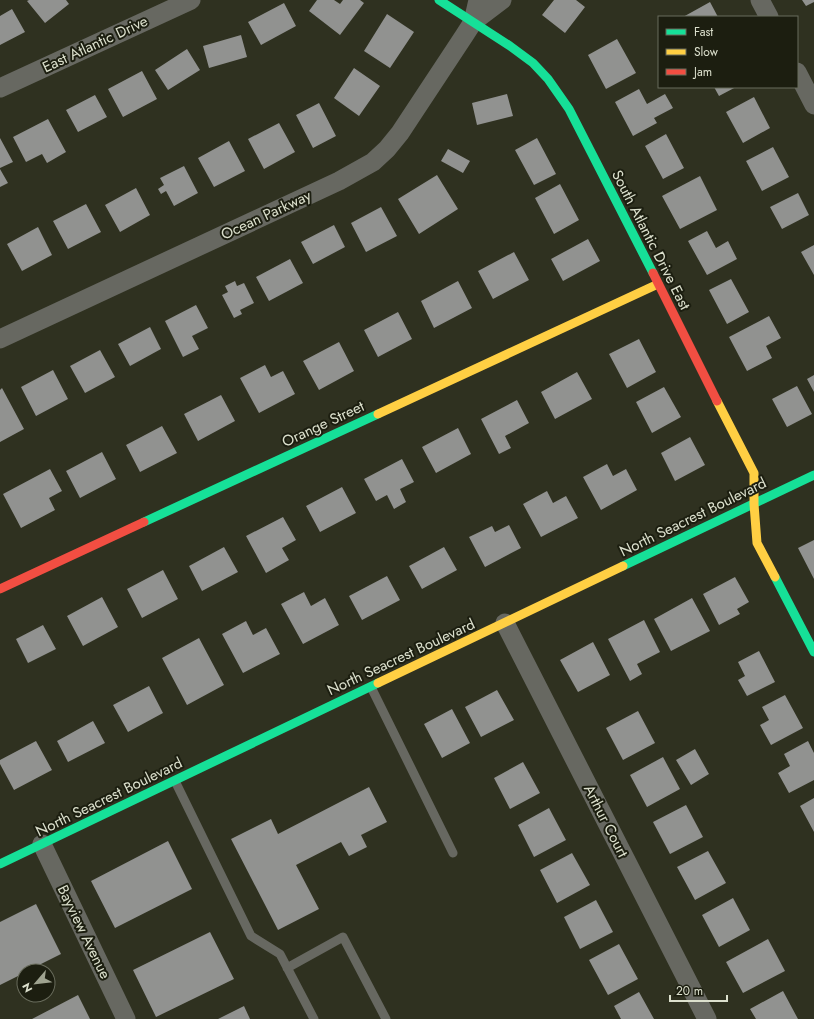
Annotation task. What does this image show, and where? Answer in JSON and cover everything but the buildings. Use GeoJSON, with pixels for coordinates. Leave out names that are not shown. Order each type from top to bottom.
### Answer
{"type":"FeatureCollection","features":[{"type":"Feature","properties":{"kind":"street","name":"East Atlantic Drive"},"geometry":{"type":"LineString","coordinates":[[0,88],[191,0]]}},
{"type":"Feature","properties":{"kind":"street"},"geometry":{"type":"LineString","coordinates":[[439,0],[473,22]]}},
{"type":"Feature","properties":{"kind":"street","name":"Ocean Parkway"},"geometry":{"type":"LineString","coordinates":[[473,22],[478,0]]}},
{"type":"Feature","properties":{"kind":"street","name":"Ocean Parkway"},"geometry":{"type":"LineString","coordinates":[[0,339],[339,181],[373,162],[387,149],[400,133],[473,22],[502,0]]}},
{"type":"Feature","properties":{"kind":"street"},"geometry":{"type":"LineString","coordinates":[[760,0],[768,16]]}},
{"type":"Feature","properties":{"kind":"street","name":"South Atlantic Drive East"},"geometry":{"type":"LineString","coordinates":[[473,22],[504,42],[533,64],[558,92],[569,109],[754,473],[754,504],[757,543],[814,652]]}},
{"type":"Feature","properties":{"kind":"street"},"geometry":{"type":"LineString","coordinates":[[798,74],[814,105]]}},
{"type":"Feature","properties":{"kind":"street","name":"Orange Street"},"geometry":{"type":"LineString","coordinates":[[0,589],[658,284]]}},
{"type":"Feature","properties":{"kind":"street","name":"North Seacrest Boulevard"},"geometry":{"type":"LineString","coordinates":[[0,864],[814,475]]}},
{"type":"Feature","properties":{"kind":"street","name":"Arthur Court"},"geometry":{"type":"LineString","coordinates":[[505,623],[706,1019]]}},
{"type":"Feature","properties":{"kind":"street","name":"Bayview Avenue"},"geometry":{"type":"LineString","coordinates":[[42,844],[126,1019]]}},
{"type":"Feature","properties":{"kind":"lane"},"geometry":{"type":"LineString","coordinates":[[371,687],[453,853]]}},
{"type":"Feature","properties":{"kind":"lane"},"geometry":{"type":"LineString","coordinates":[[174,781],[251,936],[280,954],[314,1019]]}},
{"type":"Feature","properties":{"kind":"lane"},"geometry":{"type":"LineString","coordinates":[[287,968],[343,937],[386,1019]]}},
{"type":"Feature","properties":{"kind":"traffic: fast"},"geometry":{"type":"LineString","coordinates":[[439,0],[510,46],[533,63],[548,79],[569,109],[653,273]]}},
{"type":"Feature","properties":{"kind":"traffic: fast"},"geometry":{"type":"LineString","coordinates":[[144,522],[378,414]]}},
{"type":"Feature","properties":{"kind":"traffic: fast"},"geometry":{"type":"LineString","coordinates":[[623,566],[814,475]]}},
{"type":"Feature","properties":{"kind":"traffic: fast"},"geometry":{"type":"LineString","coordinates":[[775,577],[814,652]]}},
{"type":"Feature","properties":{"kind":"traffic: fast"},"geometry":{"type":"LineString","coordinates":[[0,864],[378,683]]}},
{"type":"Feature","properties":{"kind":"traffic: slow"},"geometry":{"type":"LineString","coordinates":[[378,414],[658,284]]}},
{"type":"Feature","properties":{"kind":"traffic: slow"},"geometry":{"type":"LineString","coordinates":[[717,401],[754,473],[754,504],[757,543],[775,577]]}},
{"type":"Feature","properties":{"kind":"traffic: slow"},"geometry":{"type":"LineString","coordinates":[[378,683],[623,566]]}},
{"type":"Feature","properties":{"kind":"traffic: jam"},"geometry":{"type":"LineString","coordinates":[[653,273],[717,401]]}},
{"type":"Feature","properties":{"kind":"traffic: jam"},"geometry":{"type":"LineString","coordinates":[[0,589],[144,522]]}}]}
